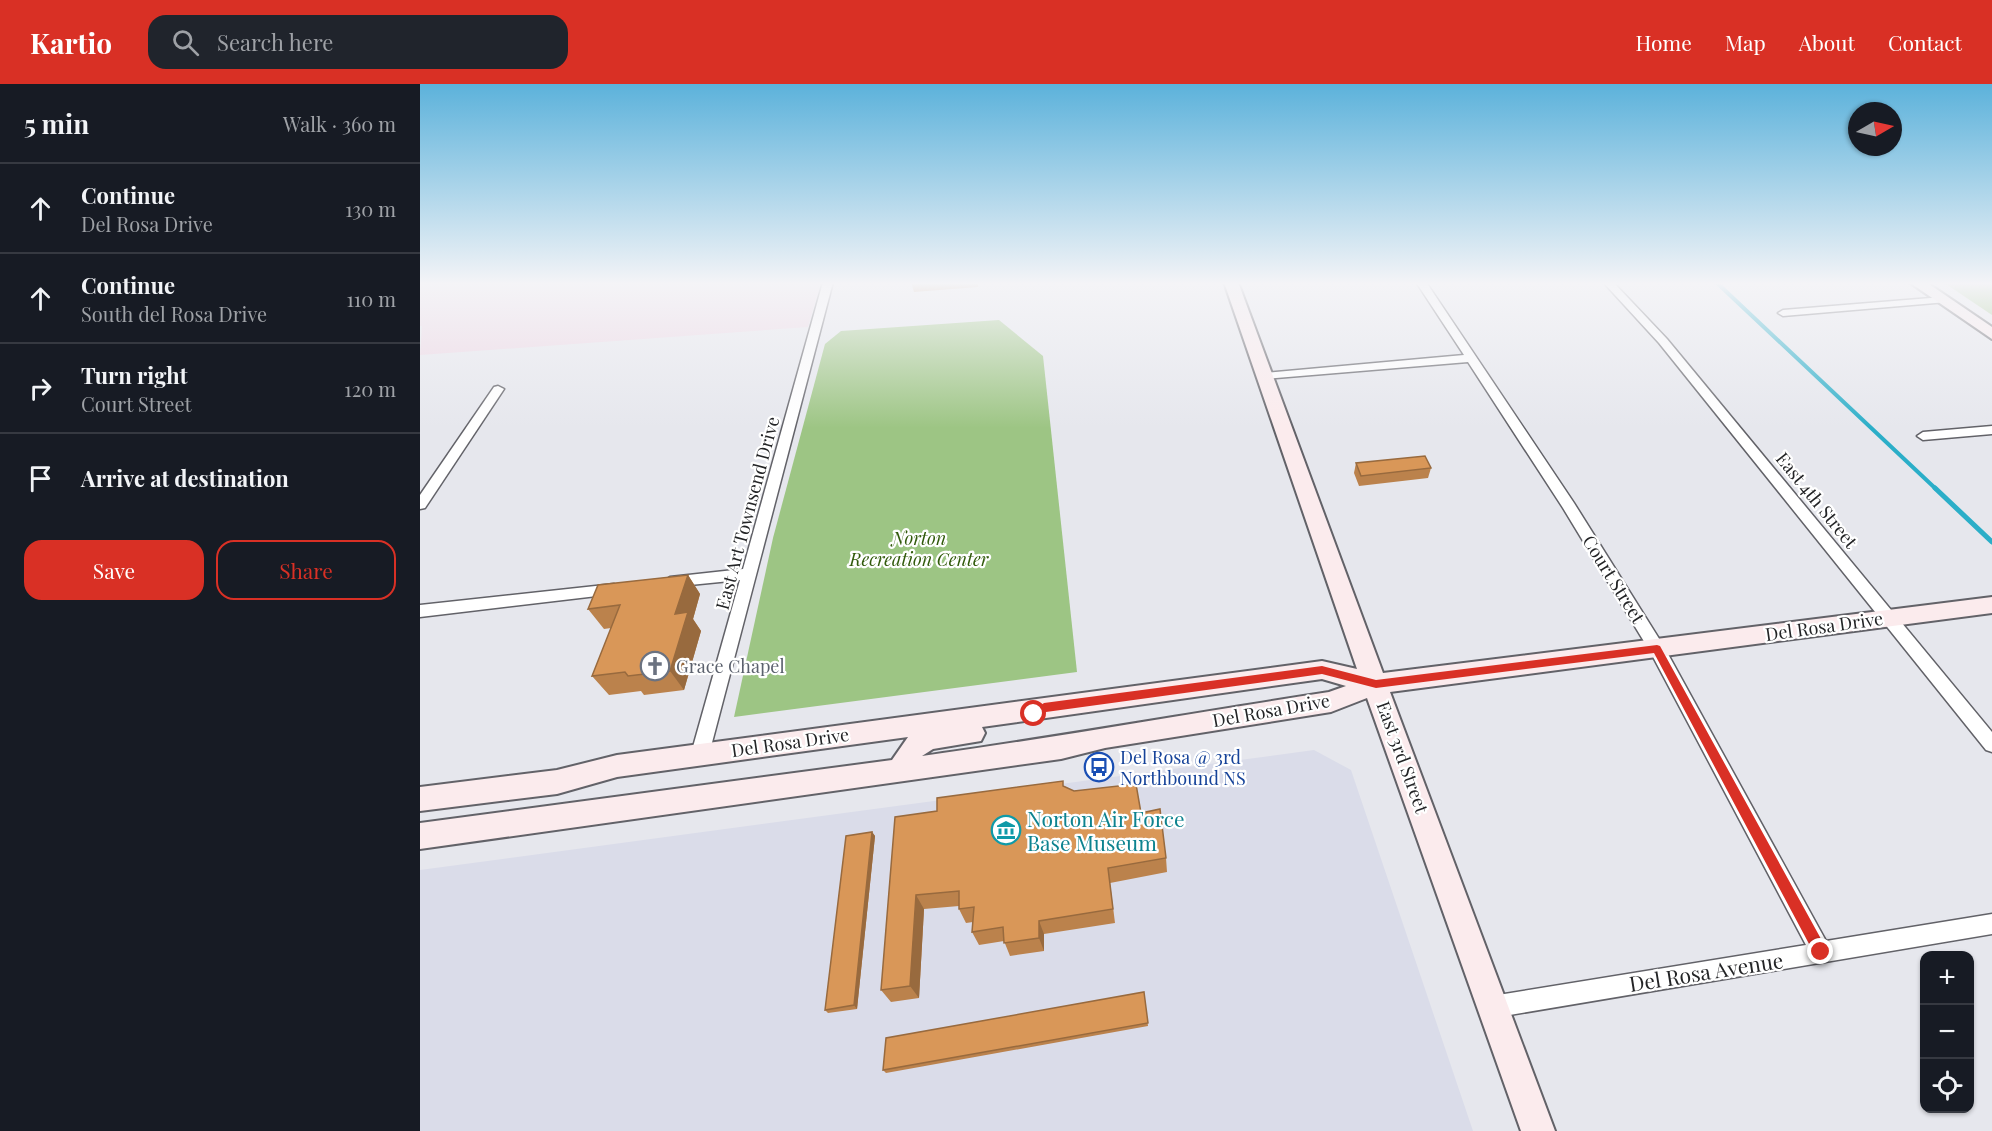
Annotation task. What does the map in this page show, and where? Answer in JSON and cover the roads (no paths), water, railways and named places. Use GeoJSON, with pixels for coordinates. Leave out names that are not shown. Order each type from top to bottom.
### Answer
{"type":"FeatureCollection","features":[{"type":"Feature","properties":{"kind":"street","name":"East Art Townsend Drive"},"geometry":{"type":"LineString","coordinates":[[700,754],[815,331]]}},
{"type":"Feature","properties":{"kind":"street","name":"East 3rd Street"},"geometry":{"type":"LineString","coordinates":[[1248,331],[1538,1131]]}},
{"type":"Feature","properties":{"kind":"street","name":"Court Street"},"geometry":{"type":"LineString","coordinates":[[1453,331],[1569,506],[1657,649],[1821,952]]}},
{"type":"Feature","properties":{"kind":"street","name":"East 4th Street"},"geometry":{"type":"LineString","coordinates":[[1654,331],[1992,745]]}},
{"type":"Feature","properties":{"kind":"street"},"geometry":{"type":"LineString","coordinates":[[1264,376],[1471,358]]}},
{"type":"Feature","properties":{"kind":"street"},"geometry":{"type":"LineString","coordinates":[[420,506],[498,389]]}},
{"type":"Feature","properties":{"kind":"street"},"geometry":{"type":"LineString","coordinates":[[1923,436],[1992,430]]}},
{"type":"Feature","properties":{"kind":"street"},"geometry":{"type":"LineString","coordinates":[[655,584],[749,574]]}},
{"type":"Feature","properties":{"kind":"street"},"geometry":{"type":"LineString","coordinates":[[420,611],[631,587]]}},
{"type":"Feature","properties":{"kind":"street","name":"Del Rosa Drive"},"geometry":{"type":"LineString","coordinates":[[420,836],[1061,748],[1105,737],[1331,702],[1376,684],[1992,605]]}},
{"type":"Feature","properties":{"kind":"street","name":"Del Rosa Drive"},"geometry":{"type":"LineString","coordinates":[[420,799],[557,782],[617,766],[700,754],[1322,670],[1376,684]]}},
{"type":"Feature","properties":{"kind":"street"},"geometry":{"type":"LineString","coordinates":[[902,770],[905,756],[912,746],[922,741],[991,729],[1023,719],[1044,707]]}},
{"type":"Feature","properties":{"kind":"street","name":"Del Rosa Avenue"},"geometry":{"type":"LineString","coordinates":[[1492,1007],[1992,924]]}},
{"type":"Feature","properties":{"kind":"waterway"},"geometry":{"type":"LineString","coordinates":[[1768,331],[1936,489]]}},
{"type":"Feature","properties":{"kind":"waterway"},"geometry":{"type":"LineString","coordinates":[[1935,488],[1992,542]]}},
{"type":"Feature","properties":{"kind":"place","name":"Grace Chapel"},"geometry":{"type":"Point","coordinates":[655,666]}},
{"type":"Feature","properties":{"kind":"place","name":"Del Rosa @ 3rd Northbound NS"},"geometry":{"type":"Point","coordinates":[1099,767]}},
{"type":"Feature","properties":{"kind":"place","name":"Norton Air Force Base Museum"},"geometry":{"type":"Point","coordinates":[1006,830]}},
{"type":"Feature","properties":{"kind":"park label","name":"Norton Recreation Center"},"geometry":{"type":"Point","coordinates":[919,548]}}]}
